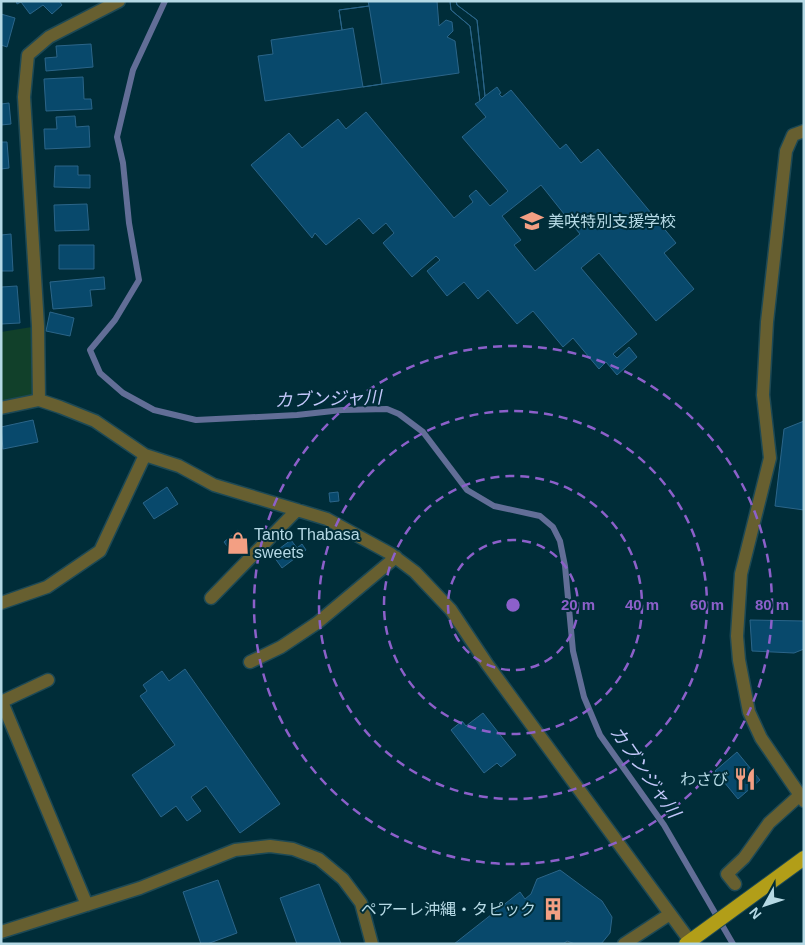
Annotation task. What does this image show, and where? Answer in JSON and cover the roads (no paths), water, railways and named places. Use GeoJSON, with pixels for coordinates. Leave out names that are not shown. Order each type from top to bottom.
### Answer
{"type":"FeatureCollection","features":[{"type":"Feature","properties":{"kind":"highway"},"geometry":{"type":"LineString","coordinates":[[688,942],[804,858]]}},
{"type":"Feature","properties":{"kind":"street"},"geometry":{"type":"LineString","coordinates":[[39,400],[37,316],[24,97],[28,55],[49,37],[119,1]]}},
{"type":"Feature","properties":{"kind":"street"},"geometry":{"type":"LineString","coordinates":[[734,884],[727,874],[744,858],[769,823],[802,798],[760,738],[750,712],[739,660],[737,636],[740,574],[770,458],[763,395],[767,322],[786,151],[793,135],[804,131]]}},
{"type":"Feature","properties":{"kind":"street"},"geometry":{"type":"LineString","coordinates":[[1,408],[39,400],[95,421],[145,455],[179,466],[214,485],[327,519],[396,557],[415,572],[451,610],[487,664],[670,914],[688,942]]}},
{"type":"Feature","properties":{"kind":"street"},"geometry":{"type":"LineString","coordinates":[[1,603],[47,587],[100,551],[145,455]]}},
{"type":"Feature","properties":{"kind":"street"},"geometry":{"type":"LineString","coordinates":[[212,598],[297,510]]}},
{"type":"Feature","properties":{"kind":"street"},"geometry":{"type":"LineString","coordinates":[[250,662],[281,647],[317,623],[396,557]]}},
{"type":"Feature","properties":{"kind":"street"},"geometry":{"type":"LineString","coordinates":[[48,680],[2,702],[87,905]]}},
{"type":"Feature","properties":{"kind":"street"},"geometry":{"type":"LineString","coordinates":[[1,932],[140,888],[234,850],[270,846],[293,849],[318,859],[342,879],[361,903],[372,944]]}},
{"type":"Feature","properties":{"kind":"street"},"geometry":{"type":"LineString","coordinates":[[624,944],[670,914]]}},
{"type":"Feature","properties":{"kind":"waterway","name":"カブンジャ川"},"geometry":{"type":"LineString","coordinates":[[165,1],[133,70],[117,137],[123,163],[129,223],[139,280],[115,320],[90,350],[100,373],[123,393],[154,410],[196,420],[297,415],[342,410],[387,409],[399,414],[423,432],[467,490],[494,506],[540,516],[553,527],[560,541],[565,566],[573,651],[584,697],[600,735],[664,825],[733,944]]}},
{"type":"Feature","properties":{"kind":"place","name":"美咲特別支援学校"},"geometry":{"type":"Point","coordinates":[532,221]}},
{"type":"Feature","properties":{"kind":"place","name":"Tanto Thabasa sweets"},"geometry":{"type":"Point","coordinates":[238,543]}},
{"type":"Feature","properties":{"kind":"place","name":"わさび"},"geometry":{"type":"Point","coordinates":[745,779]}},
{"type":"Feature","properties":{"kind":"place","name":"ペアーレ沖縄・タピック"},"geometry":{"type":"Point","coordinates":[553,909]}}]}
